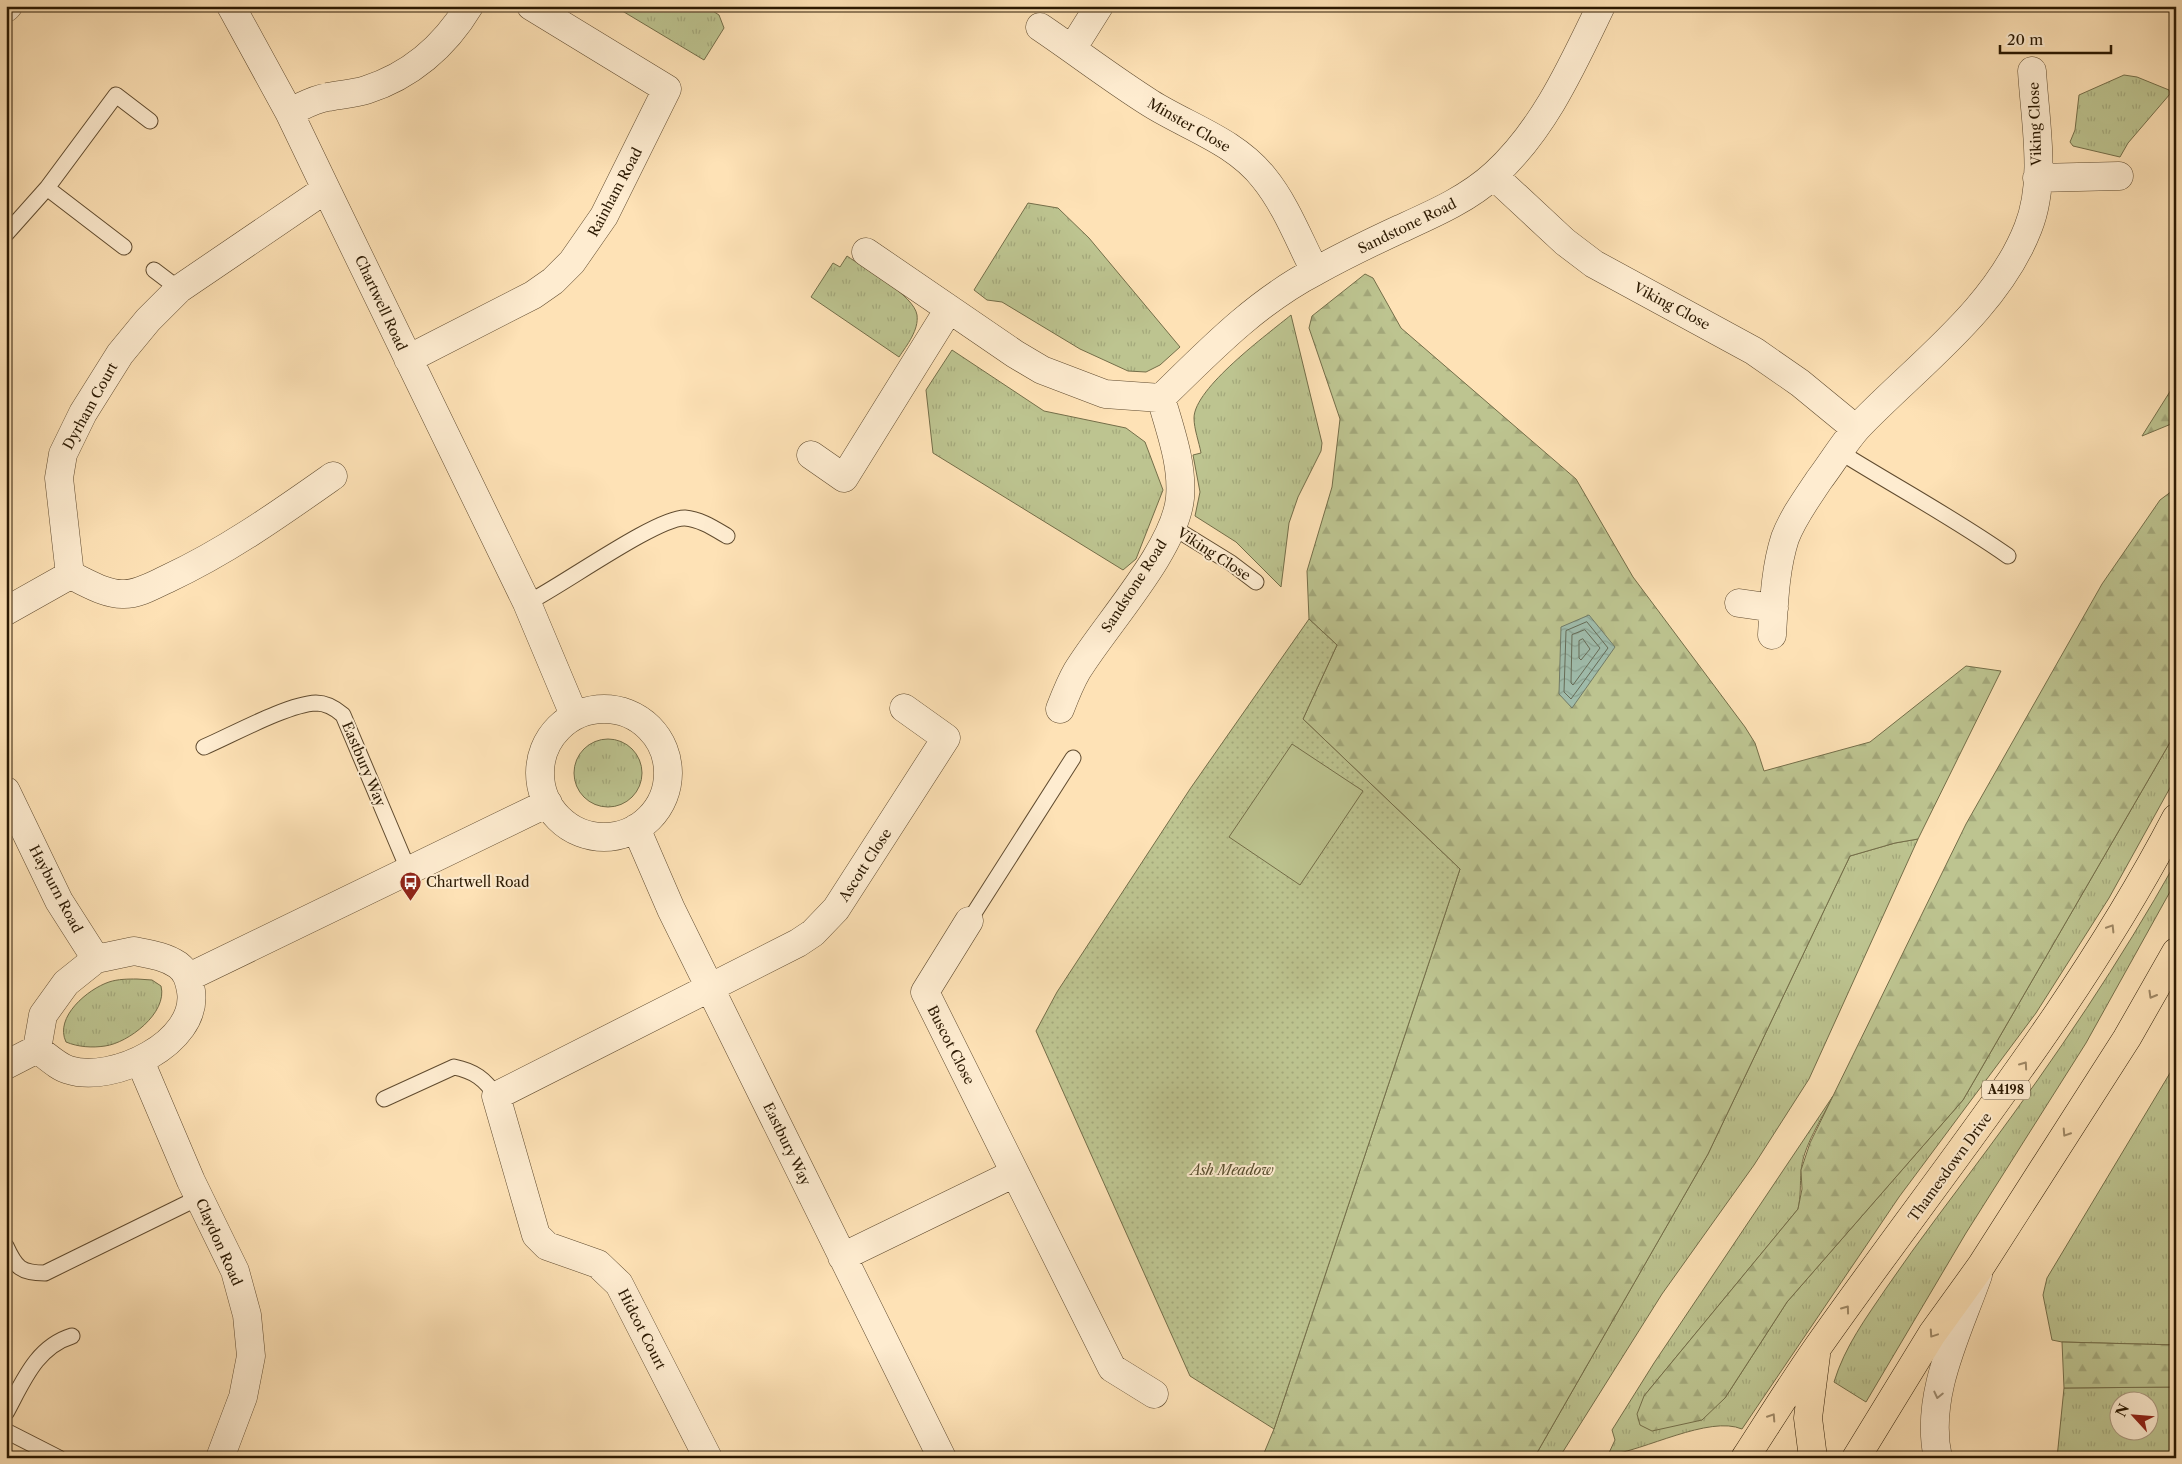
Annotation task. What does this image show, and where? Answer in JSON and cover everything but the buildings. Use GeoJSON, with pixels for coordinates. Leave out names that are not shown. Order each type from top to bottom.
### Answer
{"type":"FeatureCollection","features":[{"type":"Feature","properties":{"kind":"main road","name":"Thamesdown Drive"},"geometry":{"type":"LineString","coordinates":[[1745,1458],[1817,1348],[2048,1031],[2156,855],[2176,818]]}},
{"type":"Feature","properties":{"kind":"main road"},"geometry":{"type":"LineString","coordinates":[[1856,1458],[1932,1334],[1981,1266],[2128,1038],[2176,952]]}},
{"type":"Feature","properties":{"kind":"main road"},"geometry":{"type":"LineString","coordinates":[[1813,1458],[1808,1418],[1817,1348]]}},
{"type":"Feature","properties":{"kind":"street","name":"Chartwell Road"},"geometry":{"type":"LineString","coordinates":[[231,6],[288,112],[527,603],[574,715]]}},
{"type":"Feature","properties":{"kind":"street"},"geometry":{"type":"LineString","coordinates":[[288,112],[326,97],[365,91],[396,78],[432,53],[456,26],[469,6]]}},
{"type":"Feature","properties":{"kind":"street","name":"Rainham Road"},"geometry":{"type":"LineString","coordinates":[[408,359],[533,295],[553,281],[572,262],[604,216],[667,89],[531,6]]}},
{"type":"Feature","properties":{"kind":"street"},"geometry":{"type":"LineString","coordinates":[[1072,49],[1099,6]]}},
{"type":"Feature","properties":{"kind":"street","name":"Sandstone Road"},"geometry":{"type":"LineString","coordinates":[[1060,708],[1077,671],[1155,558],[1171,526],[1180,500],[1177,456],[1161,398],[1241,322],[1289,286],[1315,271],[1445,208],[1494,176],[1522,146],[1549,107],[1601,6]]}},
{"type":"Feature","properties":{"kind":"street","name":"Minster Close"},"geometry":{"type":"LineString","coordinates":[[1040,27],[1152,104],[1225,143],[1246,159],[1263,177],[1278,198],[1315,271]]}},
{"type":"Feature","properties":{"kind":"street","name":"Viking Close"},"geometry":{"type":"LineString","coordinates":[[1772,636],[1780,557],[1786,537],[1798,512],[1856,429],[1955,331],[2001,277],[2028,228],[2034,208],[2037,178],[2032,71]]}},
{"type":"Feature","properties":{"kind":"street","name":"Viking Close"},"geometry":{"type":"LineString","coordinates":[[1494,176],[1565,242],[1594,264],[1754,350],[1800,383],[1856,429]]}},
{"type":"Feature","properties":{"kind":"street","name":"Viking Close"},"geometry":{"type":"LineString","coordinates":[[2037,178],[2118,176]]}},
{"type":"Feature","properties":{"kind":"street","name":"Dyrham Court"},"geometry":{"type":"LineString","coordinates":[[70,575],[59,478],[63,454],[83,413],[120,354],[148,320],[179,289],[326,189]]}},
{"type":"Feature","properties":{"kind":"street"},"geometry":{"type":"LineString","coordinates":[[866,252],[1015,354],[1060,378],[1105,394],[1161,398]]}},
{"type":"Feature","properties":{"kind":"street"},"geometry":{"type":"LineString","coordinates":[[811,455],[844,478],[949,310]]}},
{"type":"Feature","properties":{"kind":"street"},"geometry":{"type":"LineString","coordinates":[[6,611],[70,575],[114,593],[125,594],[139,591],[194,566],[245,538],[334,476]]}},
{"type":"Feature","properties":{"kind":"street"},"geometry":{"type":"LineString","coordinates":[[1739,603],[1774,608]]}},
{"type":"Feature","properties":{"kind":"street","name":"Ascott Close"},"geometry":{"type":"LineString","coordinates":[[710,988],[813,933],[836,908],[946,738],[904,708]]}},
{"type":"Feature","properties":{"kind":"street"},"geometry":{"type":"LineString","coordinates":[[608,710],[634,716],[650,728],[662,746],[668,766],[666,786],[659,806],[646,821],[636,828],[610,837],[591,836],[574,829],[559,818],[548,803],[541,784],[541,764],[546,745],[558,728],[574,715],[584,711],[608,710]]}},
{"type":"Feature","properties":{"kind":"street","name":"Hayburn Road"},"geometry":{"type":"LineString","coordinates":[[6,791],[59,901],[96,959]]}},
{"type":"Feature","properties":{"kind":"street"},"geometry":{"type":"LineString","coordinates":[[189,977],[408,869],[548,803]]}},
{"type":"Feature","properties":{"kind":"street","name":"Eastbury Way"},"geometry":{"type":"LineString","coordinates":[[636,828],[671,909],[942,1458]]}},
{"type":"Feature","properties":{"kind":"street","name":"Buscot Close"},"geometry":{"type":"LineString","coordinates":[[968,921],[925,992],[1112,1368],[1154,1394]]}},
{"type":"Feature","properties":{"kind":"street"},"geometry":{"type":"LineString","coordinates":[[134,951],[152,954],[179,966],[189,977],[192,996],[188,1013],[175,1035],[162,1048],[140,1061],[110,1071],[87,1073],[68,1070],[38,1049],[43,1014],[50,1003],[66,983],[96,959],[134,951]]}},
{"type":"Feature","properties":{"kind":"street"},"geometry":{"type":"LineString","coordinates":[[496,1096],[710,988]]}},
{"type":"Feature","properties":{"kind":"street"},"geometry":{"type":"LineString","coordinates":[[6,1065],[38,1049]]}},
{"type":"Feature","properties":{"kind":"street","name":"Claydon Road"},"geometry":{"type":"LineString","coordinates":[[140,1061],[235,1271],[247,1315],[251,1356],[243,1397],[220,1458]]}},
{"type":"Feature","properties":{"kind":"street","name":"Hidcot Court"},"geometry":{"type":"LineString","coordinates":[[496,1096],[536,1235],[547,1246],[598,1264],[619,1284],[708,1458]]}},
{"type":"Feature","properties":{"kind":"street"},"geometry":{"type":"LineString","coordinates":[[842,1257],[1015,1173]]}},
{"type":"Feature","properties":{"kind":"street"},"geometry":{"type":"LineString","coordinates":[[1938,1458],[1934,1438],[1935,1409],[1944,1373],[1981,1266]]}},
{"type":"Feature","properties":{"kind":"lane"},"geometry":{"type":"LineString","coordinates":[[6,234],[47,188],[116,95],[150,121]]}},
{"type":"Feature","properties":{"kind":"lane"},"geometry":{"type":"LineString","coordinates":[[47,188],[124,247]]}},
{"type":"Feature","properties":{"kind":"lane"},"geometry":{"type":"LineString","coordinates":[[154,270],[179,289]]}},
{"type":"Feature","properties":{"kind":"lane"},"geometry":{"type":"LineString","coordinates":[[1840,452],[1918,501],[1954,519],[2008,556]]}},
{"type":"Feature","properties":{"kind":"lane"},"geometry":{"type":"LineString","coordinates":[[527,603],[551,591],[650,530],[677,519],[692,520],[727,536]]}},
{"type":"Feature","properties":{"kind":"lane","name":"Viking Close"},"geometry":{"type":"LineString","coordinates":[[1171,526],[1231,563],[1256,582]]}},
{"type":"Feature","properties":{"kind":"lane","name":"Eastbury Way"},"geometry":{"type":"LineString","coordinates":[[204,747],[299,706],[317,703],[334,707],[343,715],[349,728],[408,869]]}},
{"type":"Feature","properties":{"kind":"lane"},"geometry":{"type":"LineString","coordinates":[[968,921],[1073,758]]}},
{"type":"Feature","properties":{"kind":"lane","name":"Hidcot Court"},"geometry":{"type":"LineString","coordinates":[[384,1099],[454,1067],[475,1073],[486,1081],[496,1096]]}},
{"type":"Feature","properties":{"kind":"lane"},"geometry":{"type":"LineString","coordinates":[[6,1246],[14,1262],[27,1273],[45,1273],[200,1197]]}},
{"type":"Feature","properties":{"kind":"lane"},"geometry":{"type":"LineString","coordinates":[[6,1412],[36,1360],[47,1348],[72,1336]]}},
{"type":"Feature","properties":{"kind":"lane"},"geometry":{"type":"LineString","coordinates":[[6,1431],[58,1458]]}},
{"type":"Feature","properties":{"kind":"green space"},"geometry":{"type":"Polygon","coordinates":[[[614,6],[705,6],[719,15],[724,28],[704,60],[614,6]]]}},
{"type":"Feature","properties":{"kind":"green space"},"geometry":{"type":"Polygon","coordinates":[[[2124,75],[2137,77],[2169,90],[2170,94],[2128,143],[2120,157],[2073,146],[2070,142],[2075,130],[2079,95],[2124,75]]]}},
{"type":"Feature","properties":{"kind":"green space"},"geometry":{"type":"Polygon","coordinates":[[[1028,203],[1058,208],[1089,238],[1180,347],[1160,365],[1146,372],[1128,371],[1080,349],[1002,302],[987,300],[974,290],[1028,203]]]}},
{"type":"Feature","properties":{"kind":"green space"},"geometry":{"type":"Polygon","coordinates":[[[847,256],[898,291],[914,307],[917,315],[916,326],[912,337],[899,357],[811,297],[833,263],[840,267],[847,256]]]}},
{"type":"Feature","properties":{"kind":"green space"},"geometry":{"type":"Polygon","coordinates":[[[1365,274],[1373,278],[1401,328],[1576,479],[1633,577],[1745,727],[1755,743],[1764,771],[1870,742],[1966,666],[2001,671],[1918,839],[1895,843],[1850,856],[1708,1154],[1534,1458],[1262,1458],[1274,1429],[1460,869],[1303,719],[1337,645],[1309,619],[1307,571],[1332,487],[1340,419],[1309,328],[1312,316],[1365,274]]]}},
{"type":"Feature","properties":{"kind":"green space"},"geometry":{"type":"Polygon","coordinates":[[[1291,315],[1322,443],[1321,451],[1298,497],[1289,523],[1281,587],[1236,542],[1195,516],[1200,492],[1193,455],[1201,453],[1194,418],[1197,406],[1219,377],[1250,348],[1291,315]]]}},
{"type":"Feature","properties":{"kind":"green space"},"geometry":{"type":"Polygon","coordinates":[[[952,350],[1044,411],[1126,428],[1145,442],[1163,490],[1136,559],[1123,570],[933,453],[926,390],[952,350]]]}},
{"type":"Feature","properties":{"kind":"green space"},"geometry":{"type":"Polygon","coordinates":[[[2176,382],[2176,422],[2142,436],[2176,382]]]}},
{"type":"Feature","properties":{"kind":"green space"},"geometry":{"type":"Polygon","coordinates":[[[2176,488],[2176,732],[1963,1100],[1787,1302],[1725,1398],[1702,1420],[1652,1431],[1640,1425],[1637,1414],[1644,1396],[1798,1209],[1802,1189],[1801,1170],[1810,1143],[1966,824],[2102,584],[2160,500],[2176,488]]]}},
{"type":"Feature","properties":{"kind":"green space","name":"Ash Meadow"},"geometry":{"type":"Polygon","coordinates":[[[1309,619],[1337,645],[1303,719],[1460,869],[1274,1429],[1190,1376],[1036,1031],[1057,992],[1190,789],[1309,619]]]}},
{"type":"Feature","properties":{"kind":"green space"},"geometry":{"type":"Polygon","coordinates":[[[2176,732],[2176,777],[2109,898],[2036,1013],[1899,1197],[1742,1429],[1728,1426],[1695,1430],[1608,1455],[1615,1440],[1612,1430],[1654,1363],[1833,1096],[1805,1152],[1802,1162],[1798,1209],[1644,1396],[1725,1398],[1787,1302],[1963,1100],[2176,732]]]}},
{"type":"Feature","properties":{"kind":"green space"},"geometry":{"type":"Polygon","coordinates":[[[608,739],[621,742],[632,749],[639,760],[642,773],[639,786],[632,797],[621,804],[608,807],[595,804],[584,797],[577,786],[574,773],[577,760],[584,749],[595,742],[608,739]]]}},
{"type":"Feature","properties":{"kind":"green space"},"geometry":{"type":"Polygon","coordinates":[[[1292,744],[1363,791],[1300,885],[1229,837],[1292,744]]]}},
{"type":"Feature","properties":{"kind":"green space"},"geometry":{"type":"Polygon","coordinates":[[[1918,839],[1809,1079],[1754,1165],[1662,1294],[1559,1458],[1534,1458],[1708,1154],[1850,856],[1895,843],[1918,839]]]}},
{"type":"Feature","properties":{"kind":"green space"},"geometry":{"type":"Polygon","coordinates":[[[2176,862],[2176,881],[2086,1043],[1966,1233],[1866,1402],[1834,1382],[1844,1356],[1857,1333],[1911,1252],[2013,1115],[2062,1044],[2110,973],[2176,862]]]}},
{"type":"Feature","properties":{"kind":"green space"},"geometry":{"type":"Polygon","coordinates":[[[137,979],[152,980],[161,986],[162,996],[152,1016],[135,1033],[114,1044],[105,1046],[85,1047],[66,1042],[64,1033],[65,1023],[75,1005],[83,997],[109,982],[137,979]]]}},
{"type":"Feature","properties":{"kind":"green space"},"geometry":{"type":"Polygon","coordinates":[[[2176,1063],[2176,1345],[2062,1342],[2052,1340],[2043,1295],[2047,1278],[2176,1063]]]}},
{"type":"Feature","properties":{"kind":"green space"},"geometry":{"type":"Polygon","coordinates":[[[2062,1342],[2176,1345],[2176,1387],[2064,1388],[2062,1342]]]}},
{"type":"Feature","properties":{"kind":"green space"},"geometry":{"type":"Polygon","coordinates":[[[2176,1387],[2176,1458],[2057,1458],[2064,1388],[2176,1387]]]}},
{"type":"Feature","properties":{"kind":"water"},"geometry":{"type":"Polygon","coordinates":[[[1589,615],[1615,647],[1572,708],[1559,694],[1561,627],[1589,615]]]}},
{"type":"Feature","properties":{"kind":"place","name":"Chartwell Road"},"geometry":{"type":"Point","coordinates":[410,901]}}]}
